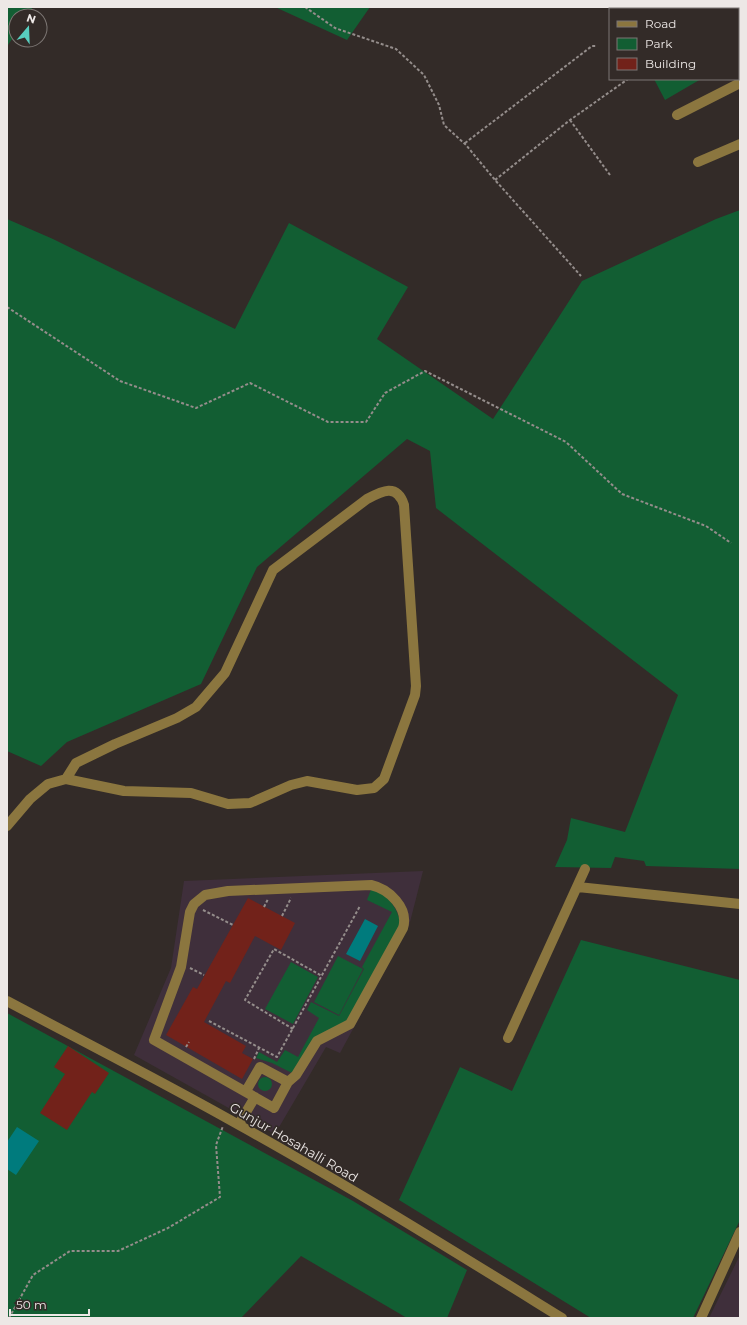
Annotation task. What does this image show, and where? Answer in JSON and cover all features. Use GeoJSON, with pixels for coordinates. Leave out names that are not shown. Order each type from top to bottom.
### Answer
{"type":"FeatureCollection","features":[{"type":"Feature","properties":{"kind":"street"},"geometry":{"type":"LineString","coordinates":[[677,115],[740,83]]}},
{"type":"Feature","properties":{"kind":"street"},"geometry":{"type":"LineString","coordinates":[[698,162],[740,144]]}},
{"type":"Feature","properties":{"kind":"street"},"geometry":{"type":"LineString","coordinates":[[7,826],[30,799],[48,784],[66,779],[124,791],[191,793],[228,804],[250,803],[291,785],[307,781],[357,790],[374,788],[384,779],[415,695],[416,686],[404,505],[401,496],[395,492],[382,490],[367,499],[273,570],[225,673],[196,707],[177,718],[115,744],[76,763],[66,779]]}},
{"type":"Feature","properties":{"kind":"street"},"geometry":{"type":"LineString","coordinates":[[508,1038],[585,869]]}},
{"type":"Feature","properties":{"kind":"street"},"geometry":{"type":"LineString","coordinates":[[371,884],[380,887],[395,900],[404,918],[404,925],[350,1024],[317,1041],[296,1075],[288,1082],[274,1108],[154,1040],[182,964],[190,912],[194,904],[200,898],[212,893],[371,884]]}},
{"type":"Feature","properties":{"kind":"street"},"geometry":{"type":"LineString","coordinates":[[578,887],[740,904]]}},
{"type":"Feature","properties":{"kind":"street","name":"Gunjur Hosahalli Road"},"geometry":{"type":"LineString","coordinates":[[7,1001],[117,1057],[239,1124],[402,1219],[562,1318]]}},
{"type":"Feature","properties":{"kind":"street"},"geometry":{"type":"LineString","coordinates":[[239,1124],[260,1067],[288,1082]]}},
{"type":"Feature","properties":{"kind":"street"},"geometry":{"type":"LineString","coordinates":[[701,1318],[740,1232]]}},
{"type":"Feature","properties":{"kind":"path"},"geometry":{"type":"LineString","coordinates":[[305,7],[335,28],[396,49],[424,75],[439,105],[444,125],[465,144],[495,180],[581,276]]}},
{"type":"Feature","properties":{"kind":"path"},"geometry":{"type":"LineString","coordinates":[[465,144],[592,46],[597,46]]}},
{"type":"Feature","properties":{"kind":"path"},"geometry":{"type":"LineString","coordinates":[[495,180],[570,120],[627,80]]}},
{"type":"Feature","properties":{"kind":"path"},"geometry":{"type":"LineString","coordinates":[[570,120],[610,175]]}},
{"type":"Feature","properties":{"kind":"path"},"geometry":{"type":"LineString","coordinates":[[7,307],[120,381],[196,408],[250,383],[328,422],[366,422],[385,393],[425,371],[566,442],[622,494],[706,526],[731,543]]}},
{"type":"Feature","properties":{"kind":"path"},"geometry":{"type":"LineString","coordinates":[[282,916],[296,888]]}},
{"type":"Feature","properties":{"kind":"path"},"geometry":{"type":"LineString","coordinates":[[194,904],[233,925]]}},
{"type":"Feature","properties":{"kind":"path"},"geometry":{"type":"LineString","coordinates":[[209,1021],[277,1058],[360,906]]}},
{"type":"Feature","properties":{"kind":"path"},"geometry":{"type":"LineString","coordinates":[[293,1029],[245,1000],[274,949],[322,976]]}},
{"type":"Feature","properties":{"kind":"path"},"geometry":{"type":"LineString","coordinates":[[182,964],[204,975]]}},
{"type":"Feature","properties":{"kind":"path"},"geometry":{"type":"LineString","coordinates":[[9,1318],[33,1275],[70,1252],[118,1251],[168,1228],[220,1197],[216,1145],[226,1117]]}},
{"type":"Feature","properties":{"kind":"shaded area"},"geometry":{"type":"Polygon","coordinates":[[[423,871],[409,926],[340,1053],[326,1047],[275,1134],[134,1055],[171,968],[184,881],[423,871]]]}},
{"type":"Feature","properties":{"kind":"shaded area"},"geometry":{"type":"Polygon","coordinates":[[[740,1255],[740,1318],[709,1318],[740,1255]]]}},
{"type":"Feature","properties":{"kind":"green space"},"geometry":{"type":"Polygon","coordinates":[[[7,7],[33,7],[8,8],[8,45],[7,7]]]}},
{"type":"Feature","properties":{"kind":"green space"},"geometry":{"type":"Polygon","coordinates":[[[275,7],[370,7],[347,40],[275,7]]]}},
{"type":"Feature","properties":{"kind":"green space"},"geometry":{"type":"Polygon","coordinates":[[[740,7],[740,56],[739,8],[620,8],[740,7]]]}},
{"type":"Feature","properties":{"kind":"green space"},"geometry":{"type":"Polygon","coordinates":[[[655,80],[699,80],[665,100],[655,80]]]}},
{"type":"Feature","properties":{"kind":"green space"},"geometry":{"type":"Polygon","coordinates":[[[740,210],[740,869],[646,866],[644,861],[615,857],[611,868],[555,867],[567,840],[571,818],[625,832],[678,695],[436,508],[430,451],[407,439],[257,567],[201,684],[67,742],[41,766],[7,751],[7,219],[53,239],[235,329],[289,223],[408,287],[377,339],[493,419],[582,281],[716,219],[740,210]]]}},
{"type":"Feature","properties":{"kind":"green space"},"geometry":{"type":"Polygon","coordinates":[[[372,887],[383,894],[391,902],[401,923],[348,1021],[315,1039],[292,1073],[272,1063],[256,1058],[259,1052],[277,1062],[285,1050],[298,1057],[319,1018],[307,1010],[311,1002],[339,1016],[364,969],[362,967],[392,912],[367,900],[372,887]]]}},
{"type":"Feature","properties":{"kind":"green space"},"geometry":{"type":"Polygon","coordinates":[[[581,940],[740,980],[740,1220],[693,1318],[591,1318],[399,1200],[460,1067],[512,1091],[581,940]]]}},
{"type":"Feature","properties":{"kind":"green space"},"geometry":{"type":"Polygon","coordinates":[[[338,956],[363,969],[339,1015],[314,1002],[338,956]]]}},
{"type":"Feature","properties":{"kind":"green space"},"geometry":{"type":"Polygon","coordinates":[[[291,962],[318,977],[293,1024],[265,1009],[291,962]]]}},
{"type":"Feature","properties":{"kind":"green space"},"geometry":{"type":"Polygon","coordinates":[[[7,1013],[353,1201],[467,1270],[447,1318],[407,1318],[301,1256],[241,1318],[7,1318],[7,1013]]]}},
{"type":"Feature","properties":{"kind":"green space"},"geometry":{"type":"Polygon","coordinates":[[[262,1077],[268,1077],[272,1081],[272,1087],[268,1091],[262,1091],[258,1087],[258,1081],[262,1077]]]}},
{"type":"Feature","properties":{"kind":"water"},"geometry":{"type":"Polygon","coordinates":[[[365,919],[378,926],[360,961],[346,954],[365,919]]]}},
{"type":"Feature","properties":{"kind":"water"},"geometry":{"type":"Polygon","coordinates":[[[17,1127],[39,1141],[16,1175],[7,1169],[7,1142],[17,1127]]]}},
{"type":"Feature","properties":{"kind":"building"},"geometry":{"type":"Polygon","coordinates":[[[248,898],[295,923],[281,950],[255,936],[230,983],[226,981],[204,1022],[246,1046],[242,1053],[253,1059],[242,1079],[166,1035],[193,987],[197,989],[248,898]]]}},
{"type":"Feature","properties":{"kind":"building"},"geometry":{"type":"Polygon","coordinates":[[[68,1046],[109,1073],[95,1094],[92,1092],[67,1130],[40,1113],[65,1074],[54,1067],[68,1046]]]}}]}
